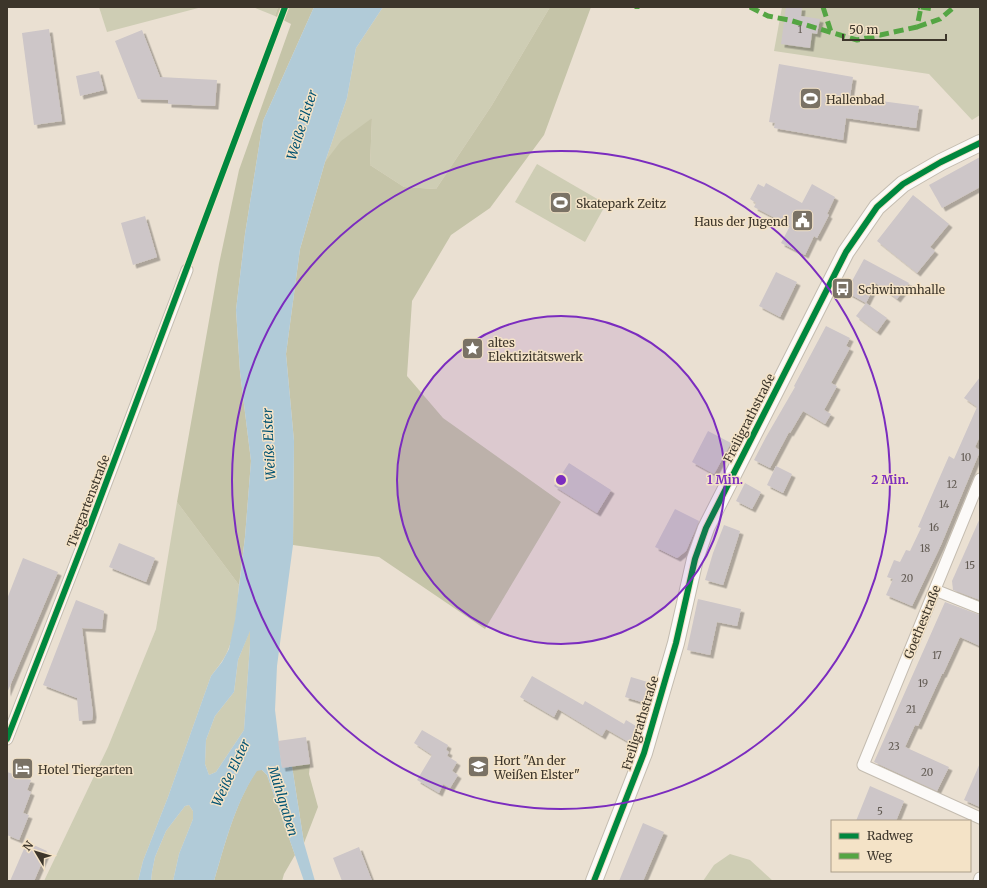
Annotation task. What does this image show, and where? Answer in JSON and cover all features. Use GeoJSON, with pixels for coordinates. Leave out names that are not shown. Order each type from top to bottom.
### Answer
{"type":"FeatureCollection","features":[{"type":"Feature","properties":{"kind":"street","name":"Freiligrathstraße"},"geometry":{"type":"LineString","coordinates":[[594,881],[644,754],[676,643],[695,559],[706,528],[846,252],[877,207],[903,184],[941,162],[980,143]]}},
{"type":"Feature","properties":{"kind":"street","name":"Tiergartenstraße"},"geometry":{"type":"LineString","coordinates":[[7,739],[187,270]]}},
{"type":"Feature","properties":{"kind":"street","name":"Goethestraße"},"geometry":{"type":"LineString","coordinates":[[980,479],[863,765],[980,818]]}},
{"type":"Feature","properties":{"kind":"street"},"geometry":{"type":"LineString","coordinates":[[935,590],[980,608]]}},
{"type":"Feature","properties":{"kind":"green space"},"geometry":{"type":"Polygon","coordinates":[[[99,7],[202,7],[107,32],[99,7]]]}},
{"type":"Feature","properties":{"kind":"green space"},"geometry":{"type":"Polygon","coordinates":[[[253,7],[278,7],[275,16],[253,7]]]}},
{"type":"Feature","properties":{"kind":"green space"},"geometry":{"type":"Polygon","coordinates":[[[278,7],[314,7],[263,121],[245,234],[236,310],[240,372],[251,461],[245,537],[239,585],[177,502],[219,264],[239,170],[291,24],[275,16],[278,7]]]}},
{"type":"Feature","properties":{"kind":"green space"},"geometry":{"type":"Polygon","coordinates":[[[383,7],[550,7],[492,105],[436,189],[404,187],[370,165],[372,118],[325,162],[347,98],[356,48],[383,7]]]}},
{"type":"Feature","properties":{"kind":"green space"},"geometry":{"type":"Polygon","coordinates":[[[550,7],[591,7],[544,135],[490,208],[451,235],[412,301],[407,376],[443,418],[561,502],[485,629],[379,557],[293,545],[294,441],[286,354],[300,249],[325,162],[341,141],[372,118],[370,165],[404,187],[436,189],[492,105],[550,7]]]}},
{"type":"Feature","properties":{"kind":"green space"},"geometry":{"type":"Polygon","coordinates":[[[782,7],[980,7],[980,115],[972,120],[929,74],[774,51],[782,7]]]}},
{"type":"Feature","properties":{"kind":"green space","name":"Skatepark Zeitz"},"geometry":{"type":"Polygon","coordinates":[[[537,164],[606,204],[585,242],[515,202],[537,164]]]}},
{"type":"Feature","properties":{"kind":"green space"},"geometry":{"type":"Polygon","coordinates":[[[177,502],[239,585],[236,618],[231,643],[220,664],[211,676],[168,797],[143,861],[138,881],[44,881],[108,747],[156,629],[177,502]]]}},
{"type":"Feature","properties":{"kind":"green space"},"geometry":{"type":"Polygon","coordinates":[[[250,630],[244,730],[216,772],[209,775],[205,764],[206,740],[215,716],[234,692],[238,660],[250,630]]]}},
{"type":"Feature","properties":{"kind":"green space"},"geometry":{"type":"Polygon","coordinates":[[[310,764],[309,774],[318,807],[304,843],[292,766],[310,764]]]}},
{"type":"Feature","properties":{"kind":"green space"},"geometry":{"type":"Polygon","coordinates":[[[257,770],[262,770],[267,775],[295,855],[284,874],[282,881],[214,881],[237,810],[249,783],[257,770]]]}},
{"type":"Feature","properties":{"kind":"green space"},"geometry":{"type":"Polygon","coordinates":[[[189,805],[193,811],[193,819],[179,854],[173,881],[151,881],[155,857],[166,831],[185,806],[189,805]]]}},
{"type":"Feature","properties":{"kind":"green space"},"geometry":{"type":"Polygon","coordinates":[[[730,854],[750,860],[773,881],[703,881],[714,865],[730,854]]]}},
{"type":"Feature","properties":{"kind":"water"},"geometry":{"type":"Polygon","coordinates":[[[314,7],[383,7],[356,48],[347,98],[325,162],[300,249],[286,354],[294,441],[293,545],[277,666],[275,710],[282,767],[292,766],[304,843],[315,881],[304,881],[267,775],[262,770],[257,771],[243,796],[227,838],[214,881],[173,881],[179,854],[193,819],[193,811],[189,805],[185,806],[166,831],[155,857],[151,881],[138,881],[143,861],[168,797],[211,676],[222,662],[229,649],[235,620],[245,537],[251,461],[240,372],[236,310],[245,234],[263,121],[314,7]],[[250,631],[238,660],[234,692],[215,716],[206,740],[205,764],[209,775],[216,772],[244,730],[250,631]]]}},
{"type":"Feature","properties":{"kind":"building"},"geometry":{"type":"Polygon","coordinates":[[[786,7],[802,7],[801,16],[820,19],[817,34],[812,33],[810,48],[781,44],[786,7]]]}},
{"type":"Feature","properties":{"kind":"building"},"geometry":{"type":"Polygon","coordinates":[[[49,29],[62,121],[34,125],[22,33],[49,29]]]}},
{"type":"Feature","properties":{"kind":"building"},"geometry":{"type":"Polygon","coordinates":[[[142,30],[160,77],[217,80],[215,106],[168,104],[168,100],[138,99],[115,41],[142,30]]]}},
{"type":"Feature","properties":{"kind":"building","name":"Hallenbad"},"geometry":{"type":"Polygon","coordinates":[[[779,64],[853,77],[850,97],[919,106],[916,128],[846,118],[843,140],[774,128],[775,123],[769,122],[779,64]]]}},
{"type":"Feature","properties":{"kind":"building"},"geometry":{"type":"Polygon","coordinates":[[[99,71],[104,90],[80,96],[76,76],[99,71]]]}},
{"type":"Feature","properties":{"kind":"building"},"geometry":{"type":"Polygon","coordinates":[[[980,157],[980,187],[942,208],[929,185],[980,157]]]}},
{"type":"Feature","properties":{"kind":"building","name":"Haus der Jugend"},"geometry":{"type":"Polygon","coordinates":[[[766,183],[802,203],[812,184],[835,197],[827,214],[829,215],[817,238],[814,236],[805,255],[781,243],[790,226],[754,207],[756,203],[750,199],[758,184],[764,187],[766,183]]]}},
{"type":"Feature","properties":{"kind":"building"},"geometry":{"type":"Polygon","coordinates":[[[913,195],[949,224],[930,247],[935,251],[917,273],[877,241],[913,195]]]}},
{"type":"Feature","properties":{"kind":"building"},"geometry":{"type":"Polygon","coordinates":[[[145,216],[157,257],[133,265],[121,223],[145,216]]]}},
{"type":"Feature","properties":{"kind":"building"},"geometry":{"type":"Polygon","coordinates":[[[864,259],[909,283],[897,299],[876,283],[866,303],[846,292],[864,259]]]}},
{"type":"Feature","properties":{"kind":"building"},"geometry":{"type":"Polygon","coordinates":[[[776,272],[797,282],[780,317],[759,306],[776,272]]]}},
{"type":"Feature","properties":{"kind":"building"},"geometry":{"type":"Polygon","coordinates":[[[866,303],[887,318],[877,332],[856,316],[866,303]]]}},
{"type":"Feature","properties":{"kind":"building"},"geometry":{"type":"Polygon","coordinates":[[[826,326],[850,338],[846,346],[850,348],[831,383],[837,386],[824,410],[831,414],[825,424],[803,411],[790,433],[789,432],[770,468],[754,460],[795,387],[794,386],[826,326]]]}},
{"type":"Feature","properties":{"kind":"building"},"geometry":{"type":"Polygon","coordinates":[[[980,377],[980,436],[975,447],[980,451],[941,545],[912,606],[886,595],[893,579],[887,577],[894,560],[900,562],[906,550],[910,551],[921,528],[918,527],[949,456],[954,459],[977,407],[964,398],[980,377]]]}},
{"type":"Feature","properties":{"kind":"building"},"geometry":{"type":"Polygon","coordinates":[[[708,431],[731,443],[714,474],[692,462],[708,431]]]}},
{"type":"Feature","properties":{"kind":"building"},"geometry":{"type":"Polygon","coordinates":[[[569,463],[611,490],[597,513],[554,486],[569,463]]]}},
{"type":"Feature","properties":{"kind":"building"},"geometry":{"type":"Polygon","coordinates":[[[776,466],[792,474],[783,493],[767,485],[776,466]]]}},
{"type":"Feature","properties":{"kind":"building"},"geometry":{"type":"Polygon","coordinates":[[[745,483],[761,492],[752,509],[736,501],[745,483]]]}},
{"type":"Feature","properties":{"kind":"building"},"geometry":{"type":"Polygon","coordinates":[[[675,509],[699,521],[686,551],[677,558],[655,547],[675,509]]]}},
{"type":"Feature","properties":{"kind":"building"},"geometry":{"type":"Polygon","coordinates":[[[980,518],[980,600],[953,590],[952,581],[980,518]]]}},
{"type":"Feature","properties":{"kind":"building"},"geometry":{"type":"Polygon","coordinates":[[[724,525],[740,531],[723,585],[705,580],[713,553],[724,525]]]}},
{"type":"Feature","properties":{"kind":"building"},"geometry":{"type":"Polygon","coordinates":[[[119,543],[155,558],[146,582],[109,567],[119,543]]]}},
{"type":"Feature","properties":{"kind":"building"},"geometry":{"type":"Polygon","coordinates":[[[23,558],[58,572],[7,693],[7,599],[23,558]]]}},
{"type":"Feature","properties":{"kind":"building"},"geometry":{"type":"Polygon","coordinates":[[[698,599],[741,609],[737,626],[717,622],[710,655],[687,650],[698,599]]]}},
{"type":"Feature","properties":{"kind":"building"},"geometry":{"type":"Polygon","coordinates":[[[76,600],[104,611],[102,629],[82,628],[93,714],[92,720],[79,721],[77,698],[43,685],[76,600]]]}},
{"type":"Feature","properties":{"kind":"building"},"geometry":{"type":"Polygon","coordinates":[[[945,602],[980,615],[980,646],[960,637],[918,726],[915,725],[905,747],[949,767],[937,791],[874,762],[945,602]]]}},
{"type":"Feature","properties":{"kind":"building"},"geometry":{"type":"Polygon","coordinates":[[[532,676],[583,705],[585,701],[624,724],[626,720],[641,729],[632,744],[606,729],[602,736],[558,709],[554,717],[520,697],[532,676]]]}},
{"type":"Feature","properties":{"kind":"building"},"geometry":{"type":"Polygon","coordinates":[[[631,677],[651,683],[645,703],[625,697],[631,677]]]}},
{"type":"Feature","properties":{"kind":"building"},"geometry":{"type":"Polygon","coordinates":[[[422,730],[448,745],[446,750],[449,752],[447,756],[457,762],[452,771],[458,775],[450,788],[443,784],[439,793],[417,780],[432,755],[414,743],[422,730]]]}},
{"type":"Feature","properties":{"kind":"building"},"geometry":{"type":"Polygon","coordinates":[[[306,737],[310,764],[282,768],[278,741],[306,737]]]}},
{"type":"Feature","properties":{"kind":"building"},"geometry":{"type":"Polygon","coordinates":[[[980,763],[980,807],[964,800],[980,763]]]}},
{"type":"Feature","properties":{"kind":"building"},"geometry":{"type":"Polygon","coordinates":[[[7,772],[31,780],[27,790],[31,792],[23,813],[29,815],[19,840],[7,835],[7,772]]]}},
{"type":"Feature","properties":{"kind":"building"},"geometry":{"type":"Polygon","coordinates":[[[870,786],[904,801],[896,820],[856,820],[870,786]]]}},
{"type":"Feature","properties":{"kind":"building"},"geometry":{"type":"Polygon","coordinates":[[[643,823],[664,832],[643,881],[619,881],[643,823]]]}},
{"type":"Feature","properties":{"kind":"building"},"geometry":{"type":"Polygon","coordinates":[[[27,842],[47,851],[34,881],[10,881],[27,842]]]}},
{"type":"Feature","properties":{"kind":"building"},"geometry":{"type":"Polygon","coordinates":[[[359,847],[372,881],[342,881],[333,858],[359,847]]]}},
{"type":"Feature","properties":{"kind":"marked path"},"geometry":{"type":"LineString","coordinates":[[750,7],[768,16],[789,20],[857,40],[917,27],[921,7],[918,7]]}},
{"type":"Feature","properties":{"kind":"marked path"},"geometry":{"type":"LineString","coordinates":[[823,7],[831,32]]}},
{"type":"Feature","properties":{"kind":"marked path"},"geometry":{"type":"LineString","coordinates":[[921,7],[933,9],[935,7]]}},
{"type":"Feature","properties":{"kind":"marked path"},"geometry":{"type":"LineString","coordinates":[[917,27],[940,19],[954,7]]}},
{"type":"Feature","properties":{"kind":"cycle path"},"geometry":{"type":"LineString","coordinates":[[7,739],[83,544],[285,7]]}},
{"type":"Feature","properties":{"kind":"cycle path"},"geometry":{"type":"LineString","coordinates":[[594,881],[644,753],[676,643],[695,559],[706,528],[846,252],[877,207],[903,184],[941,162],[980,143]]}},
{"type":"Feature","properties":{"kind":"place","name":"Hallenbad"},"geometry":{"type":"Point","coordinates":[811,99]}},
{"type":"Feature","properties":{"kind":"place","name":"Skatepark Zeitz"},"geometry":{"type":"Point","coordinates":[561,203]}},
{"type":"Feature","properties":{"kind":"place","name":"Haus der Jugend"},"geometry":{"type":"Point","coordinates":[803,221]}},
{"type":"Feature","properties":{"kind":"place","name":"Schwimmhalle"},"geometry":{"type":"Point","coordinates":[843,289]}},
{"type":"Feature","properties":{"kind":"place","name":"altes Elektizitätswerk"},"geometry":{"type":"Point","coordinates":[472,349]}},
{"type":"Feature","properties":{"kind":"place","name":"Hort \"An der Weißen Elster\""},"geometry":{"type":"Point","coordinates":[479,767]}},
{"type":"Feature","properties":{"kind":"place","name":"Hotel Tiergarten"},"geometry":{"type":"Point","coordinates":[23,769]}},
{"type":"Feature","properties":{"kind":"water label","name":"Weiße Elster"},"geometry":{"type":"Point","coordinates":[302,125]}},
{"type":"Feature","properties":{"kind":"water label","name":"Weiße Elster"},"geometry":{"type":"Point","coordinates":[269,444]}},
{"type":"Feature","properties":{"kind":"water label","name":"Weiße Elster"},"geometry":{"type":"Point","coordinates":[231,773]}},
{"type":"Feature","properties":{"kind":"water label","name":"Mühlgraben"},"geometry":{"type":"Point","coordinates":[283,801]}}]}
